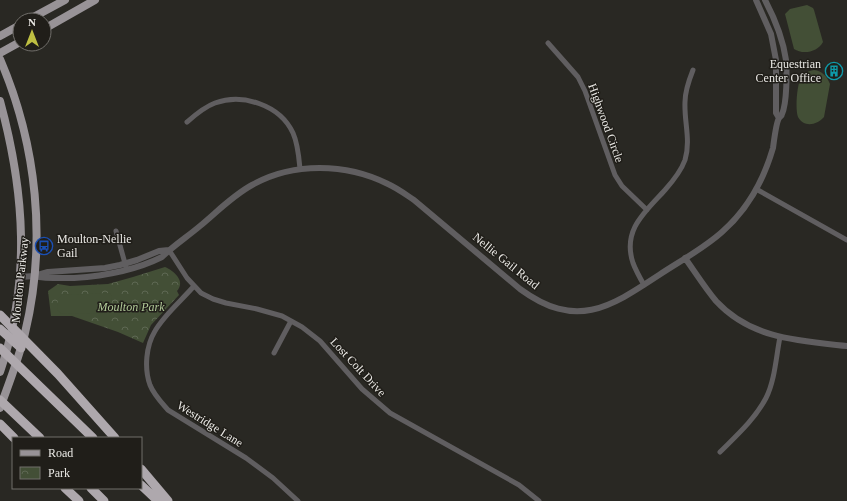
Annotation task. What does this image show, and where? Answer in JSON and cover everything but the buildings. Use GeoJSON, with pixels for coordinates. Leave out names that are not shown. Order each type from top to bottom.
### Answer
{"type":"FeatureCollection","features":[{"type":"Feature","properties":{"kind":"highway"},"geometry":{"type":"LineString","coordinates":[[0,315],[58,374],[114,437]]}},
{"type":"Feature","properties":{"kind":"highway"},"geometry":{"type":"LineString","coordinates":[[0,329],[21,348]]}},
{"type":"Feature","properties":{"kind":"highway"},"geometry":{"type":"LineString","coordinates":[[0,348],[92,437]]}},
{"type":"Feature","properties":{"kind":"highway"},"geometry":{"type":"LineString","coordinates":[[0,400],[37,435]]}},
{"type":"Feature","properties":{"kind":"highway"},"geometry":{"type":"LineString","coordinates":[[0,424],[13,437]]}},
{"type":"Feature","properties":{"kind":"highway"},"geometry":{"type":"LineString","coordinates":[[142,470],[168,501]]}},
{"type":"Feature","properties":{"kind":"highway"},"geometry":{"type":"LineString","coordinates":[[142,486],[158,501]]}},
{"type":"Feature","properties":{"kind":"highway"},"geometry":{"type":"LineString","coordinates":[[66,489],[79,501]]}},
{"type":"Feature","properties":{"kind":"highway"},"geometry":{"type":"LineString","coordinates":[[91,489],[104,501]]}},
{"type":"Feature","properties":{"kind":"main road"},"geometry":{"type":"LineString","coordinates":[[43,12],[65,0]]}},
{"type":"Feature","properties":{"kind":"main road"},"geometry":{"type":"LineString","coordinates":[[52,24],[95,0]]}},
{"type":"Feature","properties":{"kind":"main road"},"geometry":{"type":"LineString","coordinates":[[0,36],[12,29]]}},
{"type":"Feature","properties":{"kind":"main road"},"geometry":{"type":"LineString","coordinates":[[0,53],[12,46]]}},
{"type":"Feature","properties":{"kind":"main road","name":"Moulton Parkway"},"geometry":{"type":"LineString","coordinates":[[0,59],[11,88],[26,139],[36,199],[37,224],[37,251],[29,315],[21,348],[0,408]]}},
{"type":"Feature","properties":{"kind":"main road","name":"Moulton Parkway"},"geometry":{"type":"LineString","coordinates":[[0,101],[13,159],[19,200],[21,230],[20,277],[10,338],[0,372]]}},
{"type":"Feature","properties":{"kind":"street","name":"Nellie Gail Road"},"geometry":{"type":"LineString","coordinates":[[756,0],[771,34],[776,60],[776,113],[779,118]]}},
{"type":"Feature","properties":{"kind":"street","name":"Nellie Gail Road"},"geometry":{"type":"LineString","coordinates":[[34,276],[47,279],[93,277],[127,271],[151,263],[162,257],[229,200],[241,192],[265,179],[300,169],[326,168],[368,176],[388,184],[414,200],[520,289],[539,302],[572,311],[593,310],[615,302],[644,285],[722,232],[738,215],[756,189],[768,164],[779,118],[782,115],[786,86],[786,60],[780,34],[765,0]]}},
{"type":"Feature","properties":{"kind":"street","name":"Highwood Circle"},"geometry":{"type":"LineString","coordinates":[[548,43],[578,77],[585,91],[615,175],[622,186],[647,210]]}},
{"type":"Feature","properties":{"kind":"street"},"geometry":{"type":"LineString","coordinates":[[644,285],[633,265],[630,246],[631,236],[634,225],[639,218],[671,184],[684,162],[688,151],[688,139],[684,101],[693,70]]}},
{"type":"Feature","properties":{"kind":"street"},"geometry":{"type":"LineString","coordinates":[[187,122],[201,110],[213,103],[225,100],[250,100],[262,104],[282,118],[293,134],[297,147],[300,169]]}},
{"type":"Feature","properties":{"kind":"street"},"geometry":{"type":"LineString","coordinates":[[756,189],[847,240]]}},
{"type":"Feature","properties":{"kind":"street"},"geometry":{"type":"LineString","coordinates":[[116,231],[127,271]]}},
{"type":"Feature","properties":{"kind":"street","name":"Nellie Gail Road"},"geometry":{"type":"LineString","coordinates":[[20,277],[34,276],[48,272],[105,268],[125,264],[159,251],[169,250]]}},
{"type":"Feature","properties":{"kind":"street","name":"Lost Colt Drive"},"geometry":{"type":"LineString","coordinates":[[169,250],[179,268],[202,293],[213,299],[270,312],[302,326],[320,341],[362,389],[390,413],[519,485],[539,501]]}},
{"type":"Feature","properties":{"kind":"street"},"geometry":{"type":"LineString","coordinates":[[685,258],[706,288],[724,308],[753,328],[780,338],[847,346]]}},
{"type":"Feature","properties":{"kind":"street","name":"Westridge Lane"},"geometry":{"type":"LineString","coordinates":[[194,286],[155,331],[149,346],[147,359],[147,372],[150,385],[168,410],[246,458],[274,478],[298,501]]}},
{"type":"Feature","properties":{"kind":"street"},"geometry":{"type":"LineString","coordinates":[[274,353],[291,321]]}},
{"type":"Feature","properties":{"kind":"street"},"geometry":{"type":"LineString","coordinates":[[720,452],[760,409],[770,388],[780,338]]}},
{"type":"Feature","properties":{"kind":"green space"},"geometry":{"type":"Polygon","coordinates":[[[807,5],[814,10],[823,42],[818,48],[810,52],[802,52],[794,49],[785,14],[790,9],[807,5]]]}},
{"type":"Feature","properties":{"kind":"green space"},"geometry":{"type":"Polygon","coordinates":[[[814,70],[824,74],[830,84],[824,117],[818,122],[807,124],[798,117],[797,114],[798,91],[802,76],[806,72],[814,70]]]}},
{"type":"Feature","properties":{"kind":"green space","name":"Moulton Park"},"geometry":{"type":"Polygon","coordinates":[[[165,267],[172,271],[180,280],[177,291],[179,295],[151,325],[143,343],[118,332],[72,316],[51,316],[48,291],[58,284],[70,286],[108,284],[165,267]]]}},
{"type":"Feature","properties":{"kind":"green space"},"geometry":{"type":"Polygon","coordinates":[[[110,293],[110,303],[108,309],[104,313],[61,314],[57,309],[58,299],[62,295],[110,293]]]}},
{"type":"Feature","properties":{"kind":"place","name":"Equestrian Center Office"},"geometry":{"type":"Point","coordinates":[834,71]}},
{"type":"Feature","properties":{"kind":"place","name":"Moulton-Nellie Gail"},"geometry":{"type":"Point","coordinates":[44,246]}}]}
